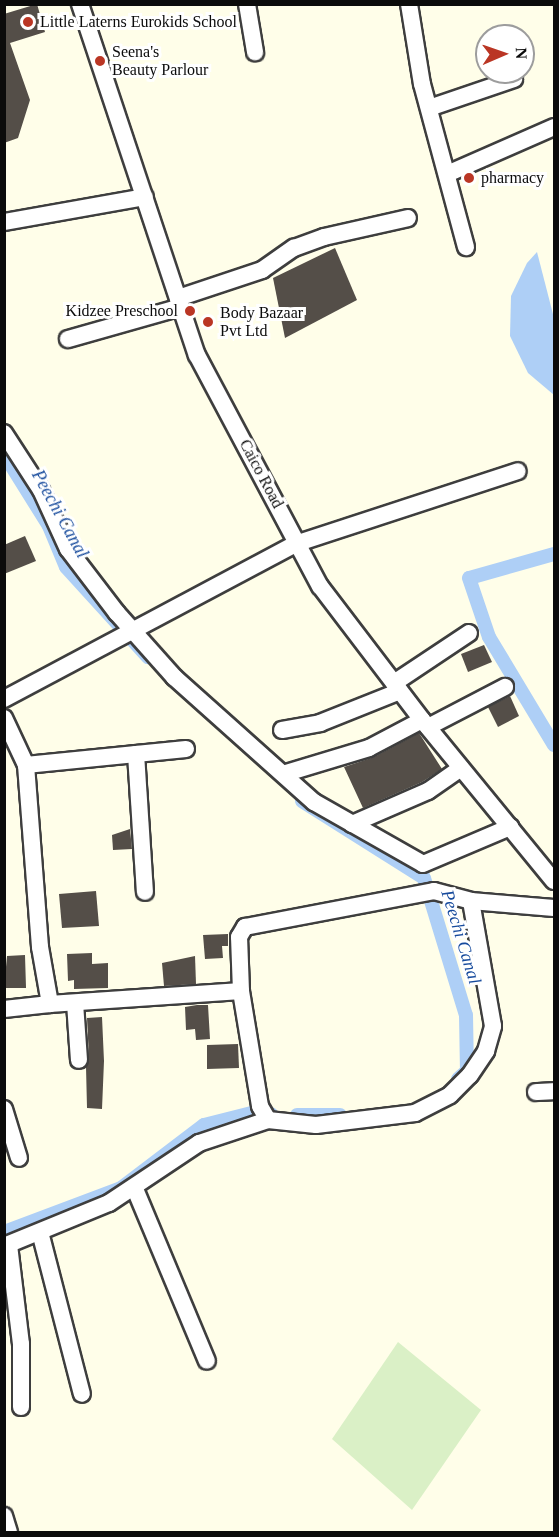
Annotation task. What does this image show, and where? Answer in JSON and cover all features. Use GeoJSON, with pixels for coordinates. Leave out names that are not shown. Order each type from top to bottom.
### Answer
{"type":"FeatureCollection","features":[{"type":"Feature","properties":{"kind":"street","name":"Caico Road"},"geometry":{"type":"LineString","coordinates":[[80,4],[197,355],[321,586],[425,724],[555,881]]}},
{"type":"Feature","properties":{"kind":"street"},"geometry":{"type":"LineString","coordinates":[[247,4],[255,52]]}},
{"type":"Feature","properties":{"kind":"street"},"geometry":{"type":"LineString","coordinates":[[409,4],[429,108],[466,247]]}},
{"type":"Feature","properties":{"kind":"street"},"geometry":{"type":"LineString","coordinates":[[429,108],[499,84]]}},
{"type":"Feature","properties":{"kind":"street"},"geometry":{"type":"LineString","coordinates":[[447,174],[555,127]]}},
{"type":"Feature","properties":{"kind":"street"},"geometry":{"type":"LineString","coordinates":[[4,222],[145,197]]}},
{"type":"Feature","properties":{"kind":"street"},"geometry":{"type":"LineString","coordinates":[[69,339],[179,302],[262,270],[294,248],[324,237],[408,218]]}},
{"type":"Feature","properties":{"kind":"street"},"geometry":{"type":"LineString","coordinates":[[4,433],[41,490],[68,549],[127,635],[314,802],[423,864],[430,892]]}},
{"type":"Feature","properties":{"kind":"street"},"geometry":{"type":"LineString","coordinates":[[4,699],[298,543],[518,471]]}},
{"type":"Feature","properties":{"kind":"street"},"geometry":{"type":"LineString","coordinates":[[282,730],[320,723],[397,687],[469,633]]}},
{"type":"Feature","properties":{"kind":"street"},"geometry":{"type":"LineString","coordinates":[[283,774],[369,748],[506,687]]}},
{"type":"Feature","properties":{"kind":"street"},"geometry":{"type":"LineString","coordinates":[[4,718],[26,765],[40,947],[50,1004]]}},
{"type":"Feature","properties":{"kind":"street"},"geometry":{"type":"LineString","coordinates":[[26,765],[186,749]]}},
{"type":"Feature","properties":{"kind":"street"},"geometry":{"type":"LineString","coordinates":[[136,754],[145,892]]}},
{"type":"Feature","properties":{"kind":"street"},"geometry":{"type":"LineString","coordinates":[[352,824],[428,791],[461,768]]}},
{"type":"Feature","properties":{"kind":"street"},"geometry":{"type":"LineString","coordinates":[[423,864],[510,827]]}},
{"type":"Feature","properties":{"kind":"street"},"geometry":{"type":"LineString","coordinates":[[264,1113],[241,991],[240,937],[245,927],[430,892],[471,901],[555,908]]}},
{"type":"Feature","properties":{"kind":"street"},"geometry":{"type":"LineString","coordinates":[[21,1407],[21,1344],[7,1246],[135,1189],[199,1143],[264,1113],[316,1125],[415,1113],[450,1095],[470,1075],[486,1051],[493,1026],[471,901]]}},
{"type":"Feature","properties":{"kind":"street"},"geometry":{"type":"LineString","coordinates":[[4,1009],[241,991]]}},
{"type":"Feature","properties":{"kind":"street"},"geometry":{"type":"LineString","coordinates":[[75,1003],[79,1060]]}},
{"type":"Feature","properties":{"kind":"street"},"geometry":{"type":"LineString","coordinates":[[536,1092],[555,1091]]}},
{"type":"Feature","properties":{"kind":"street"},"geometry":{"type":"LineString","coordinates":[[4,1110],[19,1158]]}},
{"type":"Feature","properties":{"kind":"street"},"geometry":{"type":"LineString","coordinates":[[135,1189],[207,1361]]}},
{"type":"Feature","properties":{"kind":"street"},"geometry":{"type":"LineString","coordinates":[[40,1232],[82,1394]]}},
{"type":"Feature","properties":{"kind":"street"},"geometry":{"type":"LineString","coordinates":[[4,1516],[9,1533]]}},
{"type":"Feature","properties":{"kind":"green space"},"geometry":{"type":"Polygon","coordinates":[[[398,1342],[481,1410],[412,1510],[332,1439],[398,1342]]]}},
{"type":"Feature","properties":{"kind":"water"},"geometry":{"type":"Polygon","coordinates":[[[537,252],[554,318],[554,395],[528,373],[510,336],[511,296],[527,263],[537,252]]]}},
{"type":"Feature","properties":{"kind":"building"},"geometry":{"type":"Polygon","coordinates":[[[37,4],[45,32],[10,43],[30,100],[18,138],[4,143],[4,14],[37,4]]]}},
{"type":"Feature","properties":{"kind":"building"},"geometry":{"type":"Polygon","coordinates":[[[335,248],[357,300],[285,338],[273,278],[335,248]]]}},
{"type":"Feature","properties":{"kind":"building"},"geometry":{"type":"Polygon","coordinates":[[[25,536],[36,561],[4,574],[4,545],[25,536]]]}},
{"type":"Feature","properties":{"kind":"building"},"geometry":{"type":"Polygon","coordinates":[[[484,645],[492,662],[468,672],[461,654],[484,645]]]}},
{"type":"Feature","properties":{"kind":"building"},"geometry":{"type":"Polygon","coordinates":[[[510,696],[519,716],[498,727],[488,707],[510,696]]]}},
{"type":"Feature","properties":{"kind":"building"},"geometry":{"type":"Polygon","coordinates":[[[419,733],[442,769],[422,782],[363,808],[344,767],[374,757],[419,733]]]}},
{"type":"Feature","properties":{"kind":"building"},"geometry":{"type":"Polygon","coordinates":[[[130,829],[132,849],[113,850],[112,835],[130,829]]]}},
{"type":"Feature","properties":{"kind":"building"},"geometry":{"type":"Polygon","coordinates":[[[96,891],[99,926],[62,928],[59,894],[96,891]]]}},
{"type":"Feature","properties":{"kind":"building"},"geometry":{"type":"Polygon","coordinates":[[[228,934],[228,946],[222,946],[223,958],[205,959],[203,935],[228,934]]]}},
{"type":"Feature","properties":{"kind":"building"},"geometry":{"type":"Polygon","coordinates":[[[92,953],[92,964],[108,963],[108,988],[74,989],[74,980],[68,981],[67,954],[92,953]]]}},
{"type":"Feature","properties":{"kind":"building"},"geometry":{"type":"Polygon","coordinates":[[[25,955],[26,988],[4,988],[7,956],[25,955]]]}},
{"type":"Feature","properties":{"kind":"building"},"geometry":{"type":"Polygon","coordinates":[[[195,956],[196,984],[164,986],[162,963],[195,956]]]}},
{"type":"Feature","properties":{"kind":"building"},"geometry":{"type":"Polygon","coordinates":[[[208,1005],[210,1039],[196,1040],[195,1029],[186,1030],[185,1007],[208,1005]]]}},
{"type":"Feature","properties":{"kind":"building"},"geometry":{"type":"Polygon","coordinates":[[[102,1017],[104,1061],[102,1109],[87,1108],[86,1067],[89,1059],[87,1018],[102,1017]]]}},
{"type":"Feature","properties":{"kind":"building"},"geometry":{"type":"Polygon","coordinates":[[[238,1044],[239,1068],[207,1069],[207,1045],[238,1044]]]}},
{"type":"Feature","properties":{"kind":"waterway","name":"Peechi Canal"},"geometry":{"type":"LineString","coordinates":[[4,454],[49,526],[66,567],[148,657]]}},
{"type":"Feature","properties":{"kind":"waterway"},"geometry":{"type":"LineString","coordinates":[[554,554],[469,578],[489,637],[554,745]]}},
{"type":"Feature","properties":{"kind":"waterway","name":"Peechi Canal"},"geometry":{"type":"LineString","coordinates":[[302,801],[424,878],[466,1015],[467,1071],[458,1079]]}},
{"type":"Feature","properties":{"kind":"waterway","name":"Peechi Canal"},"geometry":{"type":"LineString","coordinates":[[4,1232],[121,1188],[204,1125],[252,1113],[271,1114]]}},
{"type":"Feature","properties":{"kind":"waterway","name":"Peechi Canal"},"geometry":{"type":"LineString","coordinates":[[297,1115],[340,1115]]}},
{"type":"Feature","properties":{"kind":"place","name":"Little Laterns Eurokids School"},"geometry":{"type":"Point","coordinates":[28,22]}},
{"type":"Feature","properties":{"kind":"place","name":"Seena's Beauty Parlour"},"geometry":{"type":"Point","coordinates":[100,61]}},
{"type":"Feature","properties":{"kind":"place","name":"pharmacy"},"geometry":{"type":"Point","coordinates":[469,178]}},
{"type":"Feature","properties":{"kind":"place","name":"Kidzee Preschool"},"geometry":{"type":"Point","coordinates":[190,311]}},
{"type":"Feature","properties":{"kind":"place","name":"Body Bazaar Pvt Ltd"},"geometry":{"type":"Point","coordinates":[208,322]}}]}
